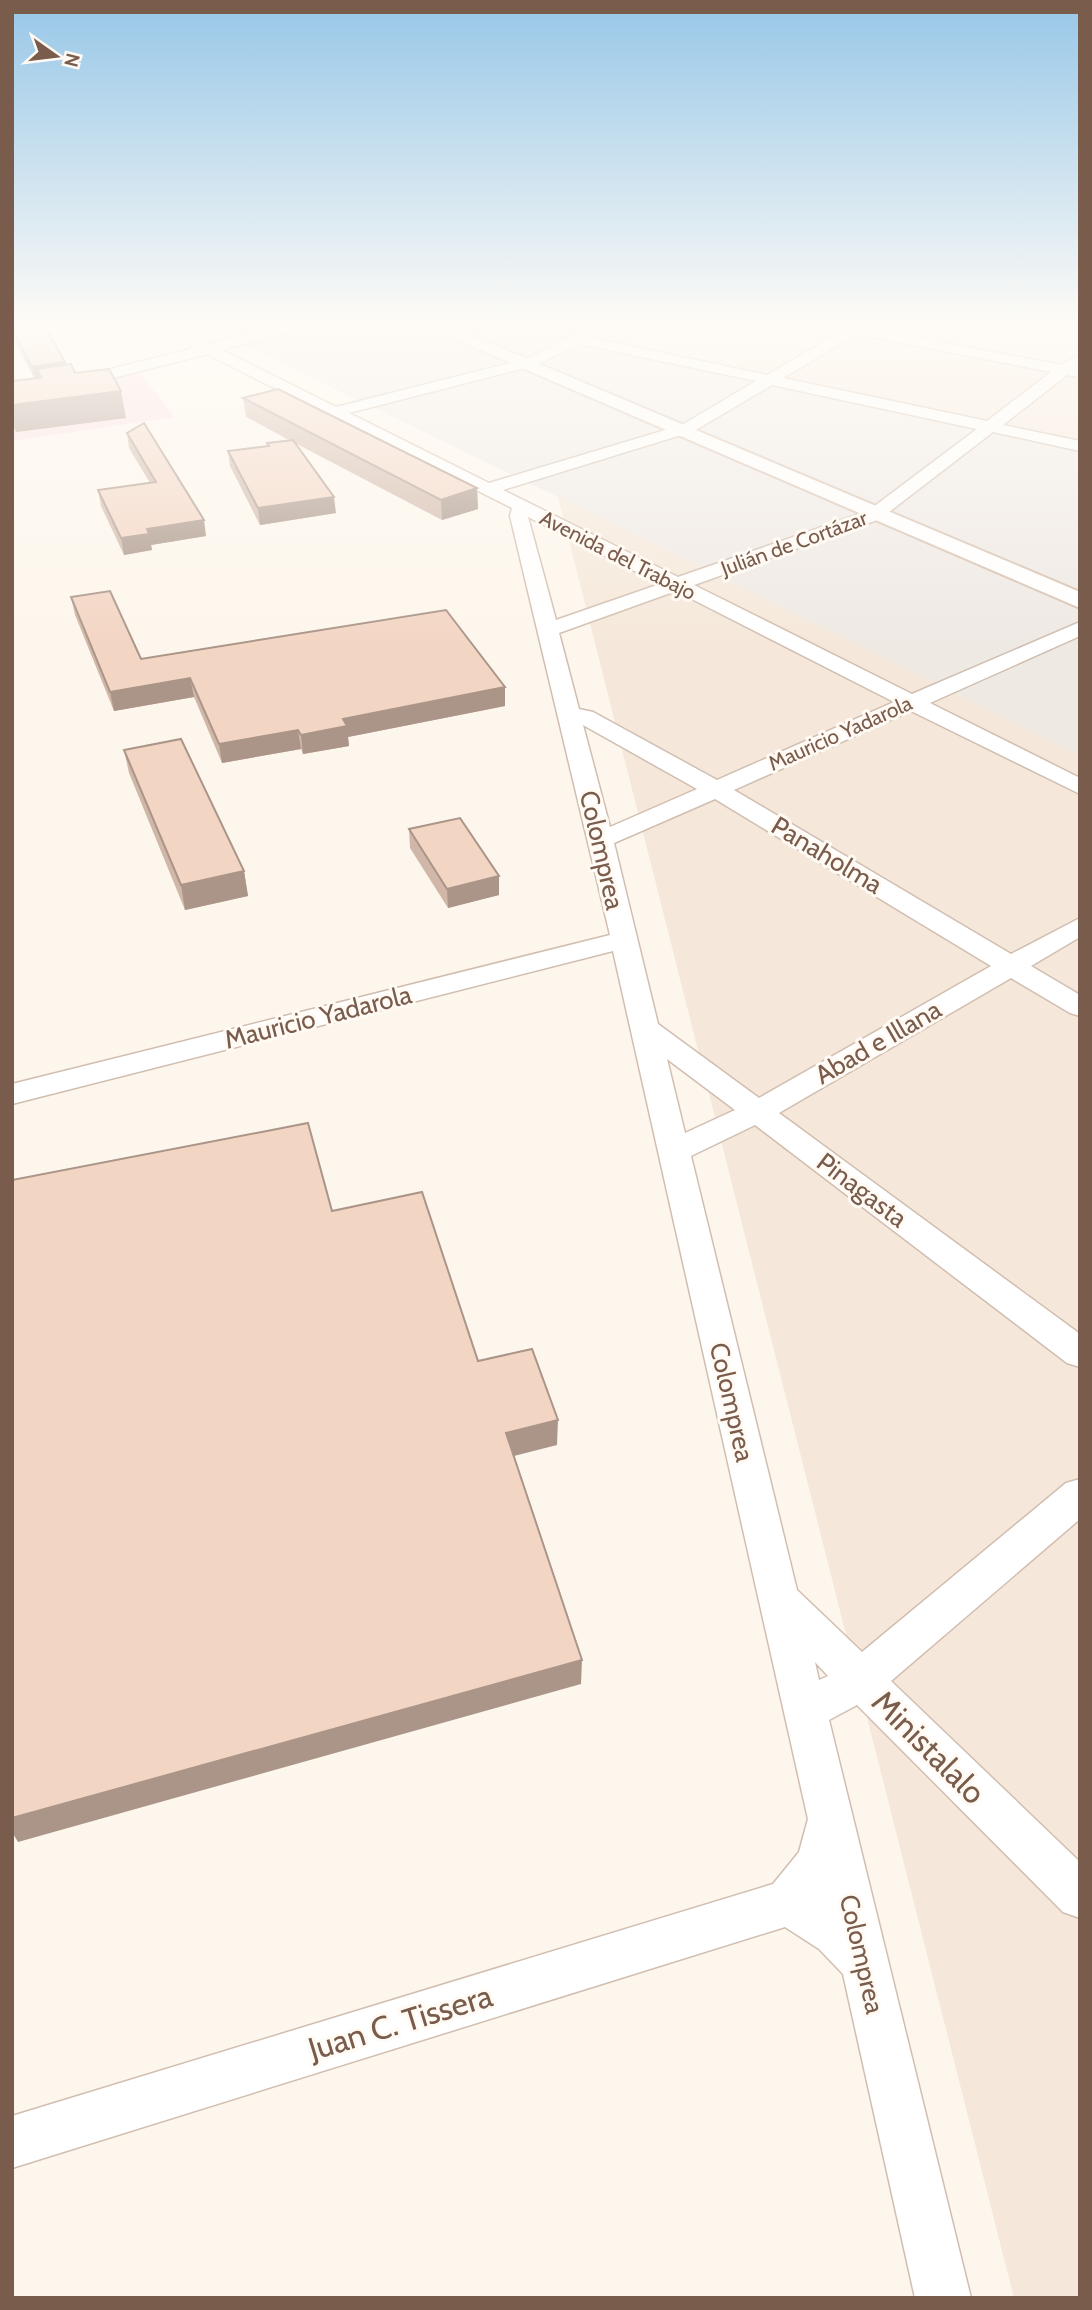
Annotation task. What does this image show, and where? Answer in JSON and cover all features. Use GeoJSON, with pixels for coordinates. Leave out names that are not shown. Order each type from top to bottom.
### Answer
{"type":"FeatureCollection","features":[{"type":"Feature","properties":{"kind":"main road"},"geometry":{"type":"LineString","coordinates":[[681,431],[1080,601]]}},
{"type":"Feature","properties":{"kind":"street","name":"Avenida del Trabajo"},"geometry":{"type":"LineString","coordinates":[[372,431],[1080,787]]}},
{"type":"Feature","properties":{"kind":"street"},"geometry":{"type":"LineString","coordinates":[[487,489],[681,431]]}},
{"type":"Feature","properties":{"kind":"street","name":"Julián de Cortázar"},"geometry":{"type":"LineString","coordinates":[[550,629],[874,514],[986,431]]}},
{"type":"Feature","properties":{"kind":"street"},"geometry":{"type":"LineString","coordinates":[[1009,431],[1080,446]]}},
{"type":"Feature","properties":{"kind":"street","name":"Colomprea"},"geometry":{"type":"LineString","coordinates":[[521,506],[519,516],[550,629],[601,840],[943,2298]]}},
{"type":"Feature","properties":{"kind":"street","name":"Mauricio Yadarola"},"geometry":{"type":"LineString","coordinates":[[601,840],[713,788],[1080,628]]}},
{"type":"Feature","properties":{"kind":"street","name":"Panaholma"},"geometry":{"type":"LineString","coordinates":[[570,713],[585,717],[713,788],[1080,1006]]}},
{"type":"Feature","properties":{"kind":"street","name":"Abad e Illana"},"geometry":{"type":"LineString","coordinates":[[673,1152],[757,1112],[1080,926]]}},
{"type":"Feature","properties":{"kind":"street","name":"Mauricio Yadarola"},"geometry":{"type":"LineString","coordinates":[[12,1094],[623,940]]}},
{"type":"Feature","properties":{"kind":"street","name":"Pinagasta"},"geometry":{"type":"LineString","coordinates":[[644,1027],[1080,1353]]}},
{"type":"Feature","properties":{"kind":"street"},"geometry":{"type":"LineString","coordinates":[[805,1712],[861,1680],[1080,1495]]}},
{"type":"Feature","properties":{"kind":"street","name":"Ministalalo"},"geometry":{"type":"LineString","coordinates":[[778,1598],[1080,1895]]}},
{"type":"Feature","properties":{"kind":"street"},"geometry":{"type":"LineString","coordinates":[[829,1817],[824,1854],[808,1881],[787,1903],[826,1922],[847,1939],[864,1963]]}},
{"type":"Feature","properties":{"kind":"street","name":"Juan C. Tissera"},"geometry":{"type":"LineString","coordinates":[[12,2142],[787,1903]]}},
{"type":"Feature","properties":{"kind":"shaded area"},"geometry":{"type":"Polygon","coordinates":[[[12,431],[81,431],[12,441],[12,431]]]}},
{"type":"Feature","properties":{"kind":"shaded area"},"geometry":{"type":"Polygon","coordinates":[[[421,431],[1036,431],[1080,440],[1080,755],[421,431]]]}},
{"type":"Feature","properties":{"kind":"shaded area"},"geometry":{"type":"Polygon","coordinates":[[[1036,431],[1080,431],[1080,440],[1036,431]]]}},
{"type":"Feature","properties":{"kind":"shaded area"},"geometry":{"type":"Polygon","coordinates":[[[558,497],[1080,755],[1080,2298],[1014,2298],[558,497]]]}},
{"type":"Feature","properties":{"kind":"building"},"geometry":{"type":"Polygon","coordinates":[[[149,431],[204,520],[147,529],[149,534],[121,538],[98,490],[156,482],[127,433],[149,431]]]}},
{"type":"Feature","properties":{"kind":"building"},"geometry":{"type":"Polygon","coordinates":[[[307,431],[362,431],[477,488],[441,500],[307,431]]]}},
{"type":"Feature","properties":{"kind":"building"},"geometry":{"type":"Polygon","coordinates":[[[293,440],[334,497],[258,508],[228,451],[293,440]]]}},
{"type":"Feature","properties":{"kind":"building"},"geometry":{"type":"Polygon","coordinates":[[[110,591],[141,659],[446,610],[505,687],[343,719],[347,726],[301,735],[298,730],[219,744],[190,678],[110,692],[71,597],[110,591]]]}},
{"type":"Feature","properties":{"kind":"building"},"geometry":{"type":"Polygon","coordinates":[[[181,739],[244,871],[181,885],[124,750],[181,739]]]}},
{"type":"Feature","properties":{"kind":"building"},"geometry":{"type":"Polygon","coordinates":[[[460,818],[499,876],[447,889],[409,829],[460,818]]]}},
{"type":"Feature","properties":{"kind":"building"},"geometry":{"type":"Polygon","coordinates":[[[308,1123],[332,1211],[422,1192],[478,1361],[532,1349],[558,1420],[506,1433],[582,1660],[12,1818],[12,1180],[308,1123]]]}}]}
